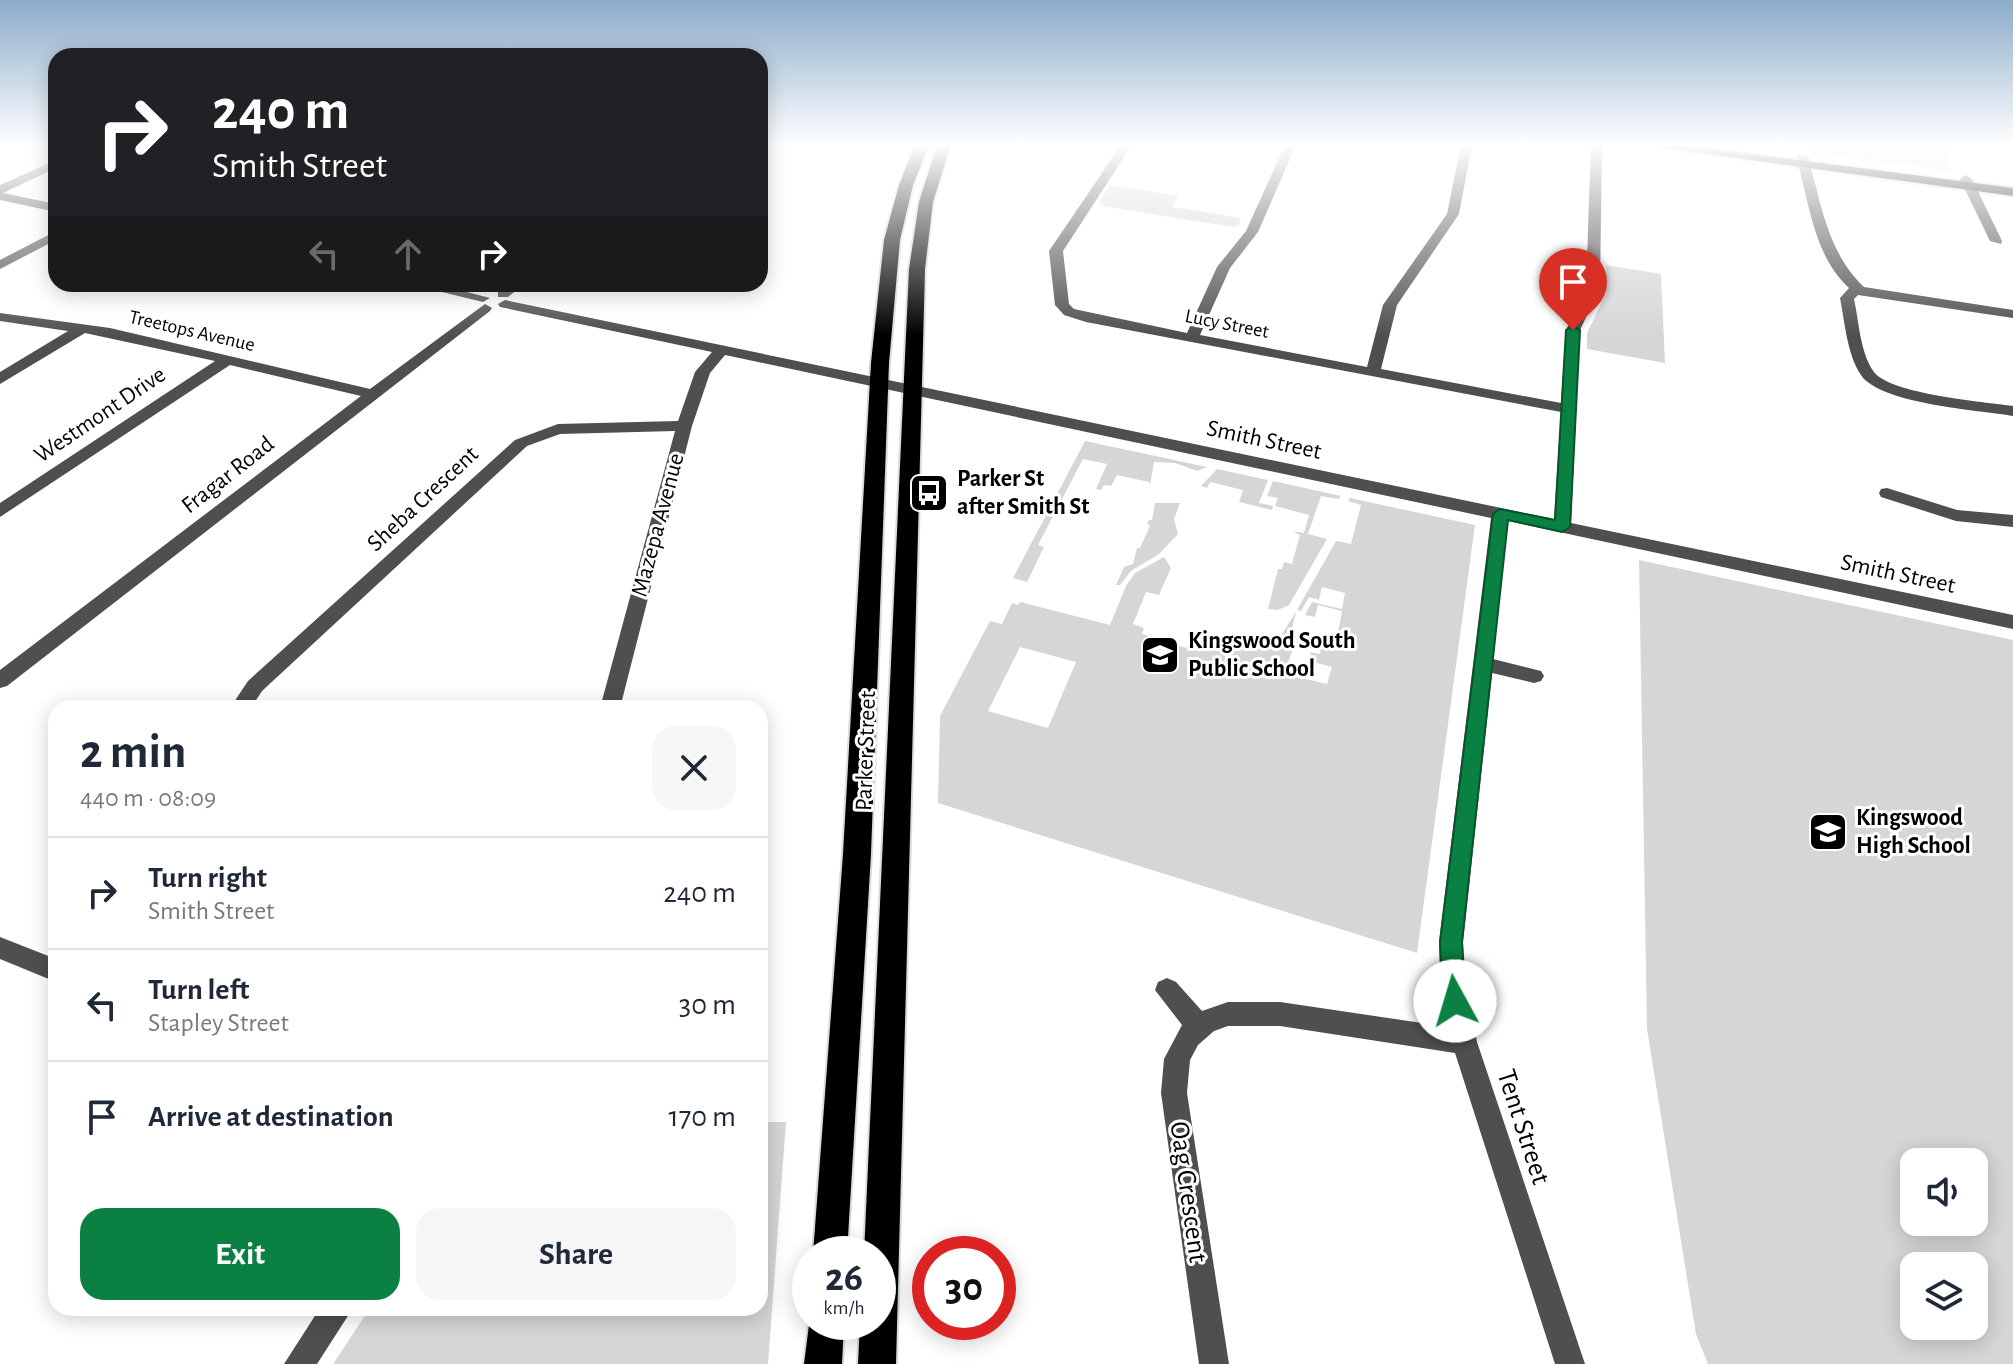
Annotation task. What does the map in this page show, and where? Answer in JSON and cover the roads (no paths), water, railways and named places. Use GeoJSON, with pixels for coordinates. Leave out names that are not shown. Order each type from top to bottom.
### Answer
{"type":"FeatureCollection","features":[{"type":"Feature","properties":{"kind":"highway","name":"Parker Street"},"geometry":{"type":"LineString","coordinates":[[831,1236],[857,854],[879,383],[892,240],[900,209]]}},
{"type":"Feature","properties":{"kind":"highway","name":"Parker Street"},"geometry":{"type":"LineString","coordinates":[[877,1364],[900,775],[911,391],[922,228],[926,209]]}},
{"type":"Feature","properties":{"kind":"highway"},"geometry":{"type":"LineString","coordinates":[[823,1364],[825,1340]]}},
{"type":"Feature","properties":{"kind":"street","name":"Lucy Street"},"geometry":{"type":"LineString","coordinates":[[1083,209],[1057,246],[1062,305],[1069,312],[1086,318],[1568,409]]}},
{"type":"Feature","properties":{"kind":"street"},"geometry":{"type":"LineString","coordinates":[[1192,338],[1224,267],[1252,232],[1262,209]]}},
{"type":"Feature","properties":{"kind":"street"},"geometry":{"type":"LineString","coordinates":[[1373,372],[1390,305],[1454,209]]}},
{"type":"Feature","properties":{"kind":"street"},"geometry":{"type":"LineString","coordinates":[[1562,527],[1573,330],[1593,288],[1595,209]]}},
{"type":"Feature","properties":{"kind":"street"},"geometry":{"type":"LineString","coordinates":[[1817,209],[1828,247],[1850,283],[1859,290]]}},
{"type":"Feature","properties":{"kind":"street"},"geometry":{"type":"LineString","coordinates":[[1981,209],[1996,241]]}},
{"type":"Feature","properties":{"kind":"street"},"geometry":{"type":"LineString","coordinates":[[0,265],[48,239]]}},
{"type":"Feature","properties":{"kind":"street"},"geometry":{"type":"LineString","coordinates":[[2013,314],[1859,290],[1850,293],[1847,299],[1866,369],[1876,382],[1899,391],[2013,411]]}},
{"type":"Feature","properties":{"kind":"street"},"geometry":{"type":"LineString","coordinates":[[445,292],[484,303],[504,299],[510,292]]}},
{"type":"Feature","properties":{"kind":"street","name":"Smith Street"},"geometry":{"type":"LineString","coordinates":[[504,299],[911,391],[2013,622]]}},
{"type":"Feature","properties":{"kind":"street","name":"Fragar Road"},"geometry":{"type":"LineString","coordinates":[[0,681],[372,394],[484,303]]}},
{"type":"Feature","properties":{"kind":"street","name":"Treetops Avenue"},"geometry":{"type":"LineString","coordinates":[[0,317],[84,327],[372,394]]}},
{"type":"Feature","properties":{"kind":"street"},"geometry":{"type":"LineString","coordinates":[[0,379],[84,327]]}},
{"type":"Feature","properties":{"kind":"street","name":"Mazepa Avenue"},"geometry":{"type":"LineString","coordinates":[[612,700],[684,426],[703,372],[722,349]]}},
{"type":"Feature","properties":{"kind":"street","name":"Westmont Drive"},"geometry":{"type":"LineString","coordinates":[[0,511],[227,360]]}},
{"type":"Feature","properties":{"kind":"street","name":"Sheba Crescent"},"geometry":{"type":"LineString","coordinates":[[245,700],[255,686],[521,443],[558,429],[684,426]]}},
{"type":"Feature","properties":{"kind":"street"},"geometry":{"type":"LineString","coordinates":[[1887,493],[1956,515],[2013,521]]}},
{"type":"Feature","properties":{"kind":"street","name":"Tent Street"},"geometry":{"type":"LineString","coordinates":[[1500,514],[1451,942],[1452,976],[1464,1042],[1570,1364]]}},
{"type":"Feature","properties":{"kind":"street"},"geometry":{"type":"LineString","coordinates":[[1484,664],[1534,676]]}},
{"type":"Feature","properties":{"kind":"street"},"geometry":{"type":"LineString","coordinates":[[0,948],[48,968]]}},
{"type":"Feature","properties":{"kind":"street"},"geometry":{"type":"LineString","coordinates":[[1167,990],[1198,1025],[1214,1016],[1250,1010],[1464,1042]]}},
{"type":"Feature","properties":{"kind":"street","name":"Oag Crescent"},"geometry":{"type":"LineString","coordinates":[[1198,1025],[1177,1060],[1174,1093],[1214,1364]]}},
{"type":"Feature","properties":{"kind":"street"},"geometry":{"type":"LineString","coordinates":[[299,1364],[332,1316]]}},
{"type":"Feature","properties":{"kind":"place","name":"Parker St after Smith St"},"geometry":{"type":"Point","coordinates":[929,493]}},
{"type":"Feature","properties":{"kind":"place","name":"Kingswood South Public School"},"geometry":{"type":"Point","coordinates":[1160,655]}},
{"type":"Feature","properties":{"kind":"place","name":"Kingswood High School"},"geometry":{"type":"Point","coordinates":[1828,832]}}]}
